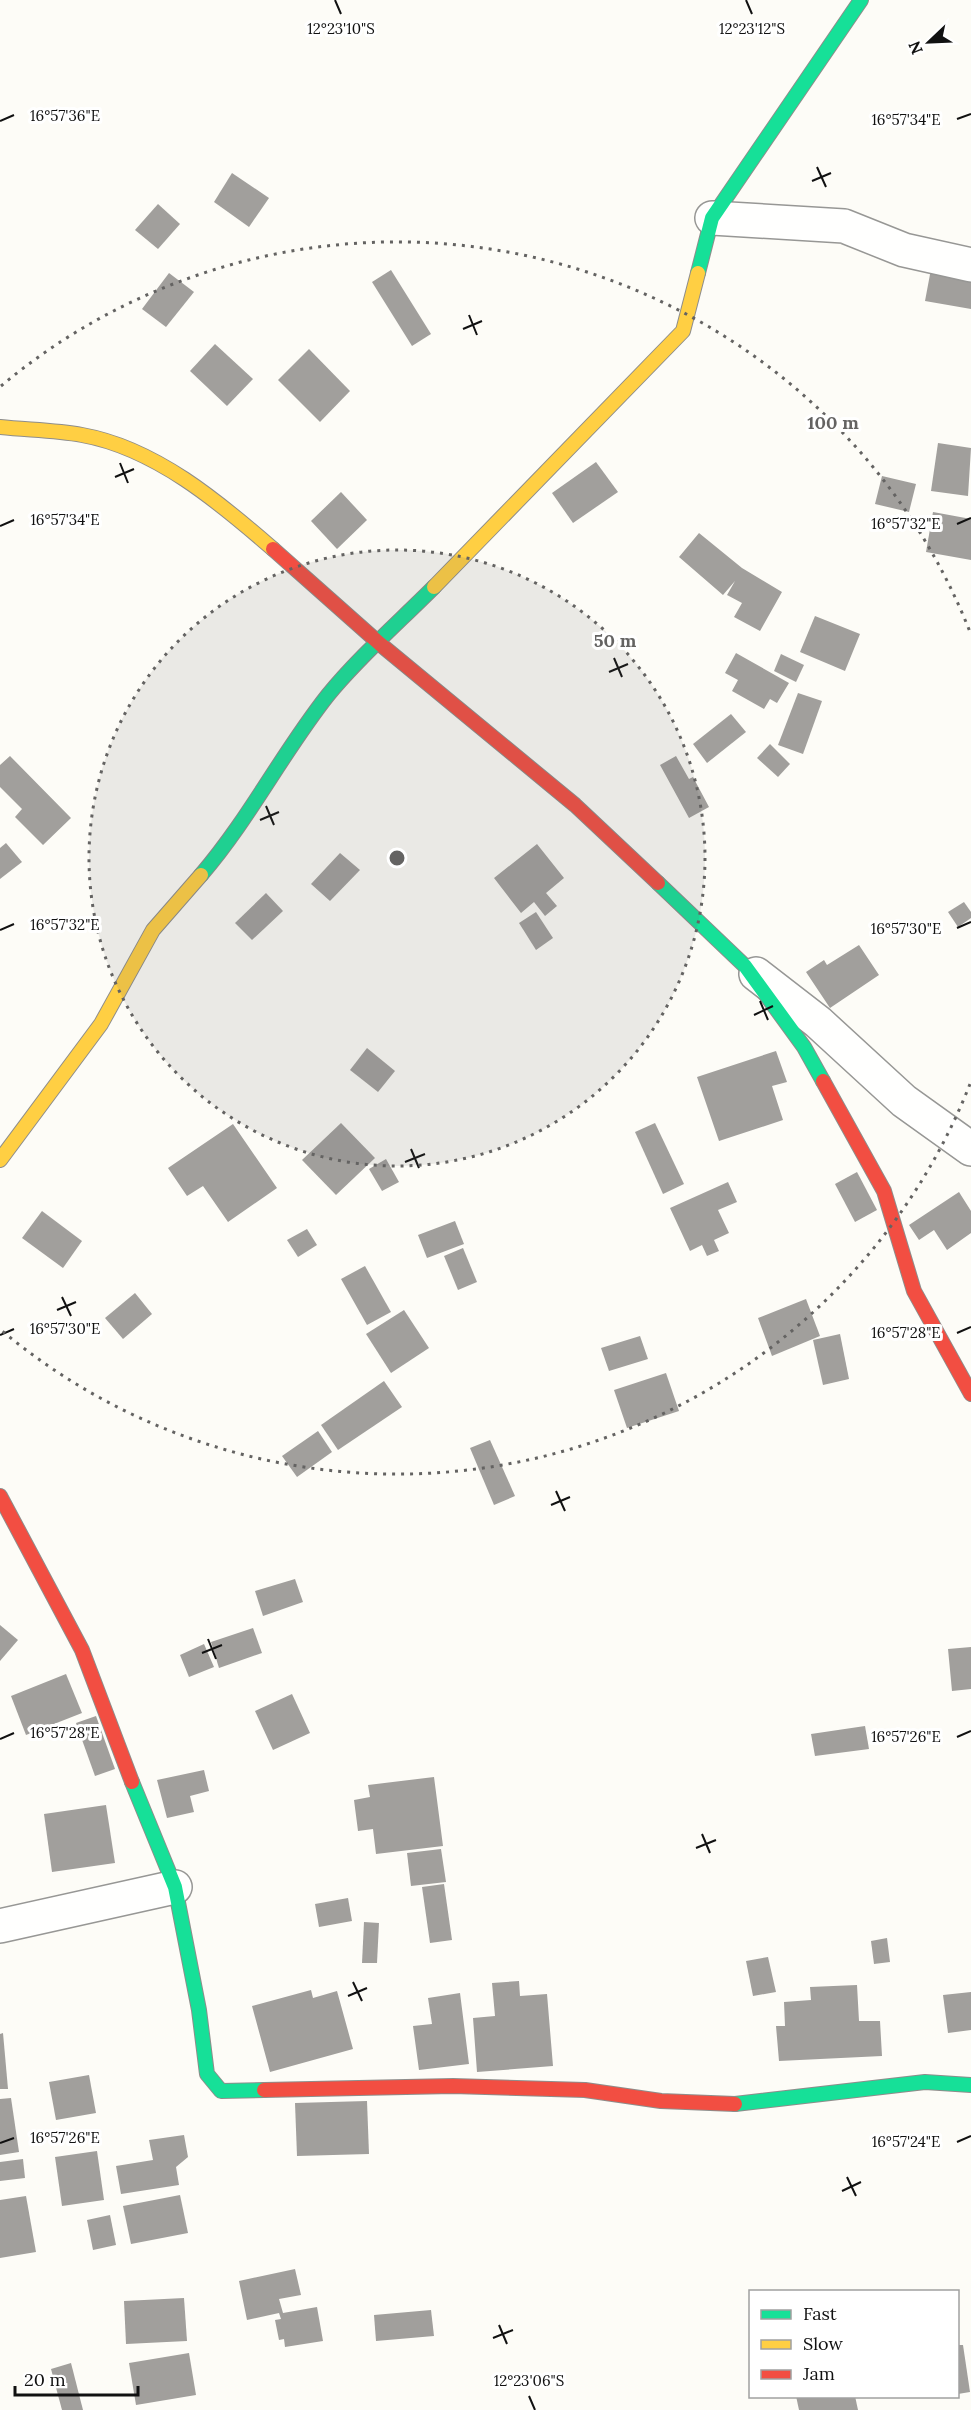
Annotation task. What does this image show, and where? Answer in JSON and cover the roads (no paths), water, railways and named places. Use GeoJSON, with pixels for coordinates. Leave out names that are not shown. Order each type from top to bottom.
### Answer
{"type":"FeatureCollection","features":[{"type":"Feature","properties":{"kind":"street"},"geometry":{"type":"LineString","coordinates":[[0,1160],[101,1024],[153,930],[232,839],[286,753],[329,694],[684,331],[712,218],[861,0]]}},
{"type":"Feature","properties":{"kind":"street"},"geometry":{"type":"LineString","coordinates":[[712,218],[844,226],[904,250],[971,265]]}},
{"type":"Feature","properties":{"kind":"street"},"geometry":{"type":"LineString","coordinates":[[0,427],[94,438],[125,447],[182,477],[257,535],[380,644],[575,805],[745,966],[818,1022],[904,1101],[971,1149]]}},
{"type":"Feature","properties":{"kind":"street"},"geometry":{"type":"LineString","coordinates":[[745,966],[804,1047],[884,1191],[914,1291],[971,1394]]}},
{"type":"Feature","properties":{"kind":"street"},"geometry":{"type":"LineString","coordinates":[[0,1496],[82,1650],[115,1740],[175,1887],[198,2010],[207,2074],[221,2091],[489,2087],[585,2090],[661,2101],[737,2104],[925,2082],[971,2085]]}},
{"type":"Feature","properties":{"kind":"street"},"geometry":{"type":"LineString","coordinates":[[0,1926],[175,1887]]}}]}
